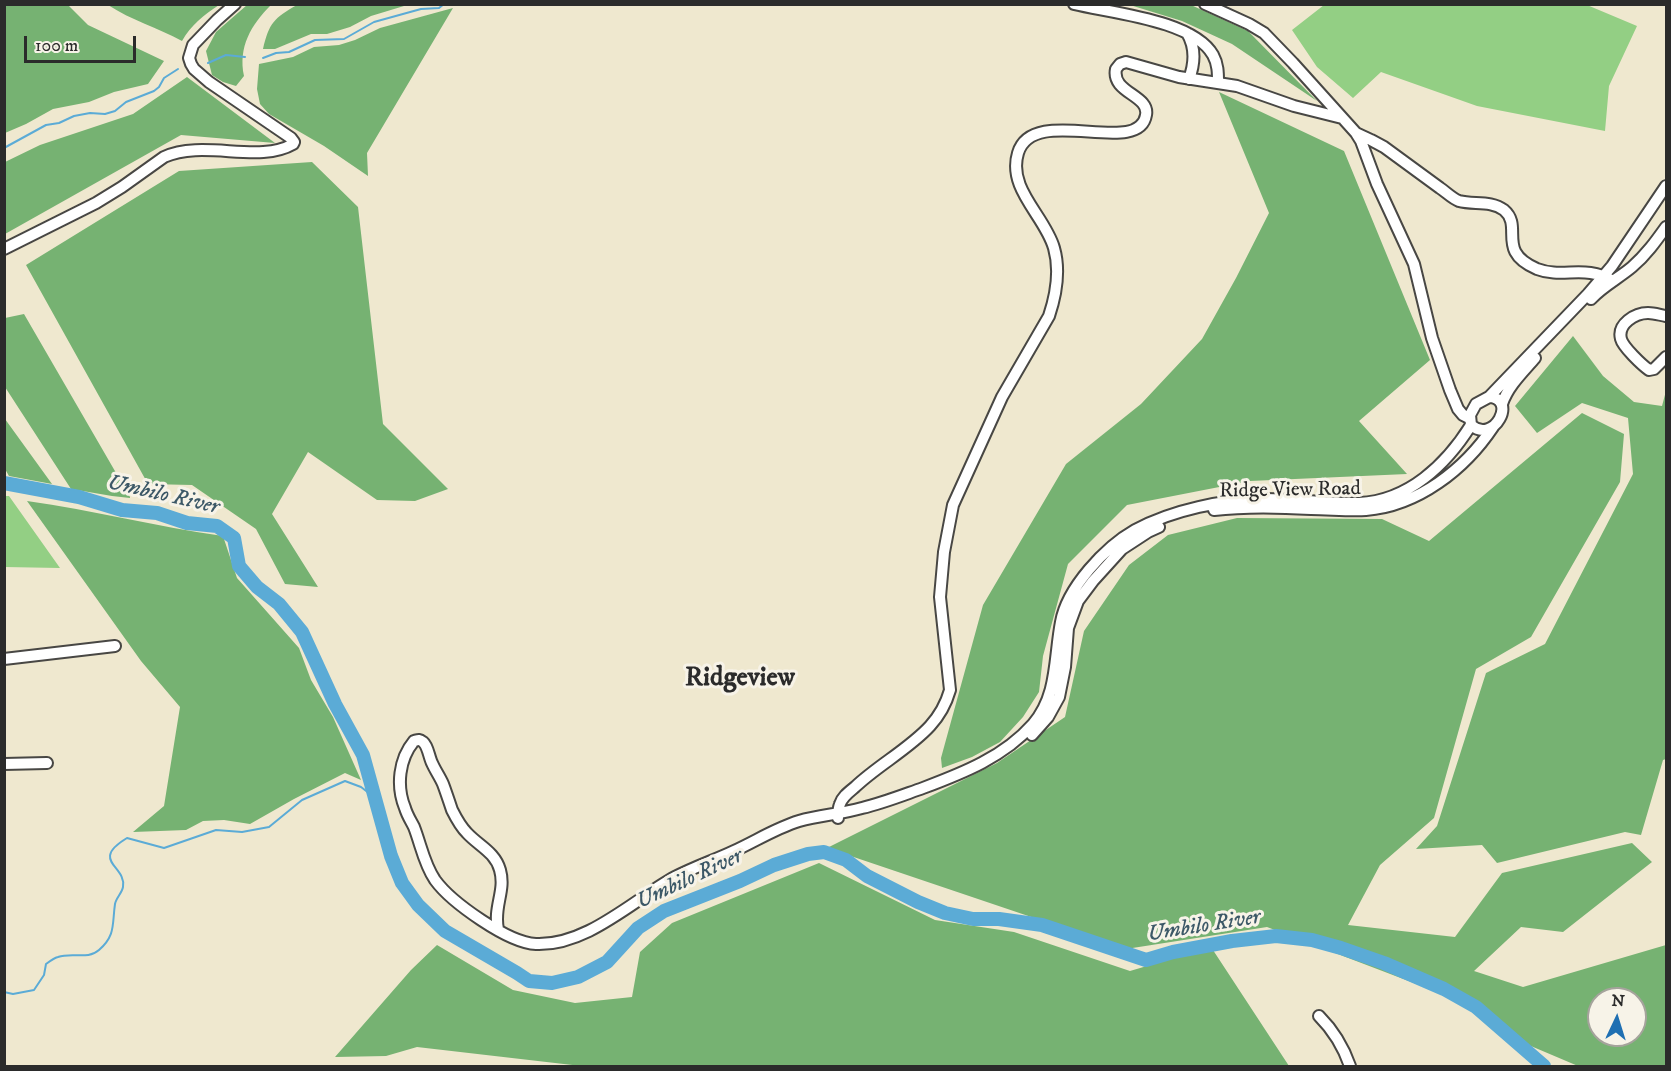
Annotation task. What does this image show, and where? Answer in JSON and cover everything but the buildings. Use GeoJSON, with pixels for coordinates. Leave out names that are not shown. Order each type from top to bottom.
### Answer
{"type":"FeatureCollection","features":[{"type":"Feature","properties":{"kind":"street"},"geometry":{"type":"LineString","coordinates":[[4,249],[96,203],[172,153],[195,150],[275,151],[293,144],[291,138],[209,82],[191,64],[189,58],[193,45],[235,4]]}},
{"type":"Feature","properties":{"kind":"street"},"geometry":{"type":"LineString","coordinates":[[1074,4],[1129,15],[1187,33],[1202,42],[1214,58],[1218,69],[1218,82]]}},
{"type":"Feature","properties":{"kind":"street"},"geometry":{"type":"LineString","coordinates":[[1205,4],[1264,33],[1356,133],[1414,264],[1432,338],[1460,412],[1479,430],[1493,427]]}},
{"type":"Feature","properties":{"kind":"street"},"geometry":{"type":"LineString","coordinates":[[1187,33],[1191,40],[1194,59],[1189,79]]}},
{"type":"Feature","properties":{"kind":"street"},"geometry":{"type":"LineString","coordinates":[[838,815],[840,803],[844,797],[914,741],[939,716],[950,690],[940,597],[944,552],[953,505],[1002,397],[1049,316],[1056,287],[1055,250],[1047,229],[1019,185],[1015,166],[1024,140],[1040,132],[1118,133],[1138,127],[1144,120],[1146,109],[1120,84],[1115,73],[1120,64],[1126,62],[1189,79],[1237,86],[1342,118]]}},
{"type":"Feature","properties":{"kind":"street"},"geometry":{"type":"LineString","coordinates":[[1356,133],[1384,147],[1458,201],[1484,203],[1503,210],[1512,223],[1512,248],[1526,262],[1538,269],[1548,272],[1590,272],[1608,278]]}},
{"type":"Feature","properties":{"kind":"street","name":"Ridge View Road"},"geometry":{"type":"LineString","coordinates":[[498,929],[496,915],[502,883],[498,863],[487,849],[467,833],[460,824],[426,747],[423,742],[414,741],[403,758],[400,794],[427,865],[437,882],[453,898],[485,922],[518,941],[534,944],[575,937],[599,925],[677,876],[793,823],[860,809],[967,770],[1008,747],[1031,726],[1047,702],[1051,692],[1065,605],[1085,575],[1119,540],[1137,529],[1162,519],[1185,511],[1231,501],[1266,499],[1368,510],[1409,499],[1429,489],[1457,468],[1478,448],[1501,416],[1504,397],[1516,379],[1598,292],[1608,278],[1612,266],[1666,186]]}},
{"type":"Feature","properties":{"kind":"street","name":"Ridge View Road"},"geometry":{"type":"LineString","coordinates":[[1309,505],[1385,499],[1404,492],[1429,474],[1462,439],[1470,421],[1471,411],[1588,294],[1608,278],[1633,267],[1652,247],[1666,227]]}},
{"type":"Feature","properties":{"kind":"street"},"geometry":{"type":"LineString","coordinates":[[1666,316],[1650,313],[1636,316],[1625,324],[1620,336],[1622,343],[1649,370],[1654,369],[1666,357]]}},
{"type":"Feature","properties":{"kind":"street"},"geometry":{"type":"LineString","coordinates":[[1454,399],[1459,403],[1467,404],[1485,398],[1498,398],[1502,404]]}},
{"type":"Feature","properties":{"kind":"street"},"geometry":{"type":"LineString","coordinates":[[4,659],[115,646]]}},
{"type":"Feature","properties":{"kind":"street"},"geometry":{"type":"LineString","coordinates":[[4,764],[47,763]]}},
{"type":"Feature","properties":{"kind":"street"},"geometry":{"type":"LineString","coordinates":[[1319,1017],[1339,1040],[1350,1066]]}},
{"type":"Feature","properties":{"kind":"green space"},"geometry":{"type":"Polygon","coordinates":[[[5,4],[68,5],[88,25],[164,61],[148,84],[114,92],[89,102],[53,109],[5,133],[5,4]]]}},
{"type":"Feature","properties":{"kind":"green space"},"geometry":{"type":"Polygon","coordinates":[[[108,5],[219,5],[198,21],[182,41],[108,5]]]}},
{"type":"Feature","properties":{"kind":"green space"},"geometry":{"type":"Polygon","coordinates":[[[247,5],[271,5],[258,20],[248,37],[243,55],[244,76],[236,86],[212,75],[206,51],[216,32],[247,5]]]}},
{"type":"Feature","properties":{"kind":"green space"},"geometry":{"type":"Polygon","coordinates":[[[297,5],[418,5],[404,6],[371,16],[350,27],[327,34],[311,34],[275,49],[263,49],[270,27],[283,14],[297,5]]]}},
{"type":"Feature","properties":{"kind":"green space"},"geometry":{"type":"Polygon","coordinates":[[[1130,5],[1191,5],[1248,31],[1317,101],[1232,44],[1182,21],[1130,5]]]}},
{"type":"Feature","properties":{"kind":"green space"},"geometry":{"type":"Polygon","coordinates":[[[1324,5],[1587,5],[1637,26],[1609,86],[1605,131],[1477,106],[1381,72],[1353,98],[1317,67],[1292,30],[1324,5]]]}},
{"type":"Feature","properties":{"kind":"green space"},"geometry":{"type":"Polygon","coordinates":[[[453,8],[367,153],[368,176],[324,146],[269,114],[260,104],[257,89],[259,64],[293,57],[314,47],[339,45],[380,28],[453,8]]]}},
{"type":"Feature","properties":{"kind":"green space"},"geometry":{"type":"Polygon","coordinates":[[[187,77],[275,143],[181,135],[5,234],[5,162],[40,145],[133,114],[187,77]]]}},
{"type":"Feature","properties":{"kind":"green space"},"geometry":{"type":"Polygon","coordinates":[[[1219,92],[1344,151],[1430,360],[1359,421],[1407,474],[1250,481],[1127,505],[1068,564],[1043,656],[1039,692],[1023,717],[1000,742],[972,757],[942,768],[941,758],[983,605],[1066,464],[1141,404],[1202,339],[1269,213],[1219,92]]]}},
{"type":"Feature","properties":{"kind":"green space"},"geometry":{"type":"Polygon","coordinates":[[[312,162],[358,207],[383,424],[448,489],[415,501],[377,500],[308,452],[272,514],[318,587],[285,584],[256,529],[192,485],[148,484],[26,265],[179,171],[312,162]]]}},
{"type":"Feature","properties":{"kind":"green space"},"geometry":{"type":"Polygon","coordinates":[[[24,314],[130,498],[71,489],[5,387],[5,318],[24,314]]]}},
{"type":"Feature","properties":{"kind":"green space"},"geometry":{"type":"Polygon","coordinates":[[[1573,336],[1603,376],[1634,402],[1662,406],[1666,391],[1666,759],[1663,760],[1641,835],[1625,832],[1497,863],[1482,845],[1416,849],[1437,826],[1486,673],[1545,644],[1633,474],[1628,418],[1582,403],[1537,433],[1515,406],[1573,336]]]}},
{"type":"Feature","properties":{"kind":"green space"},"geometry":{"type":"Polygon","coordinates":[[[1582,413],[1624,434],[1620,482],[1531,637],[1476,669],[1434,818],[1380,865],[1348,925],[1455,937],[1502,873],[1632,843],[1652,862],[1563,932],[1521,927],[1474,971],[1523,987],[1666,945],[1666,1066],[1578,1066],[1519,1041],[1461,1001],[1267,927],[1126,949],[827,848],[997,763],[1065,717],[1084,631],[1129,565],[1168,535],[1237,518],[1382,519],[1429,541],[1582,413]]]}},
{"type":"Feature","properties":{"kind":"green space"},"geometry":{"type":"Polygon","coordinates":[[[4,419],[52,484],[9,476],[5,469],[4,419]]]}},
{"type":"Feature","properties":{"kind":"green space"},"geometry":{"type":"Polygon","coordinates":[[[4,496],[9,496],[60,568],[5,567],[4,496]]]}},
{"type":"Feature","properties":{"kind":"green space"},"geometry":{"type":"Polygon","coordinates":[[[27,501],[223,536],[237,578],[299,648],[311,680],[333,717],[361,780],[345,773],[250,824],[224,820],[203,821],[186,830],[133,832],[164,806],[180,707],[141,661],[27,501]]]}},
{"type":"Feature","properties":{"kind":"green space"},"geometry":{"type":"Polygon","coordinates":[[[819,863],[935,920],[1014,932],[1130,971],[1211,947],[1289,1066],[581,1066],[417,1047],[386,1056],[335,1057],[411,970],[437,945],[513,990],[575,1003],[632,997],[640,952],[672,923],[819,863]]]}},
{"type":"Feature","properties":{"kind":"waterway"},"geometry":{"type":"LineString","coordinates":[[263,58],[276,53],[289,52],[315,40],[344,39],[374,22],[421,9],[439,8],[444,4]]}},
{"type":"Feature","properties":{"kind":"waterway"},"geometry":{"type":"LineString","coordinates":[[208,63],[226,55],[245,57]]}},
{"type":"Feature","properties":{"kind":"waterway"},"geometry":{"type":"LineString","coordinates":[[4,148],[46,125],[59,123],[74,116],[115,111],[126,102],[154,91],[164,78],[178,69]]}},
{"type":"Feature","properties":{"kind":"waterway","name":"Umbilo River"},"geometry":{"type":"LineString","coordinates":[[4,483],[79,497],[122,510],[157,513],[187,523],[217,526],[234,538],[239,566],[257,587],[279,604],[302,632],[335,704],[363,755],[391,856],[402,883],[418,905],[445,931],[529,981],[552,983],[578,977],[607,962],[638,928],[664,911],[774,865],[808,854],[824,852],[846,860],[867,876],[945,913],[973,919],[999,919],[1042,925],[1146,960],[1173,952],[1232,941],[1276,936],[1312,940],[1341,948],[1384,963],[1444,989],[1476,1007],[1544,1066]]}},
{"type":"Feature","properties":{"kind":"waterway"},"geometry":{"type":"LineString","coordinates":[[4,992],[13,994],[34,990],[44,975],[46,964],[56,957],[90,955],[104,945],[111,934],[115,904],[123,887],[123,880],[110,858],[111,852],[127,838],[164,848],[216,830],[242,832],[269,827],[302,800],[345,781],[361,787],[374,797]]}},
{"type":"Feature","properties":{"kind":"district","name":"Ridgeview"},"geometry":{"type":"Point","coordinates":[740,679]}}]}
